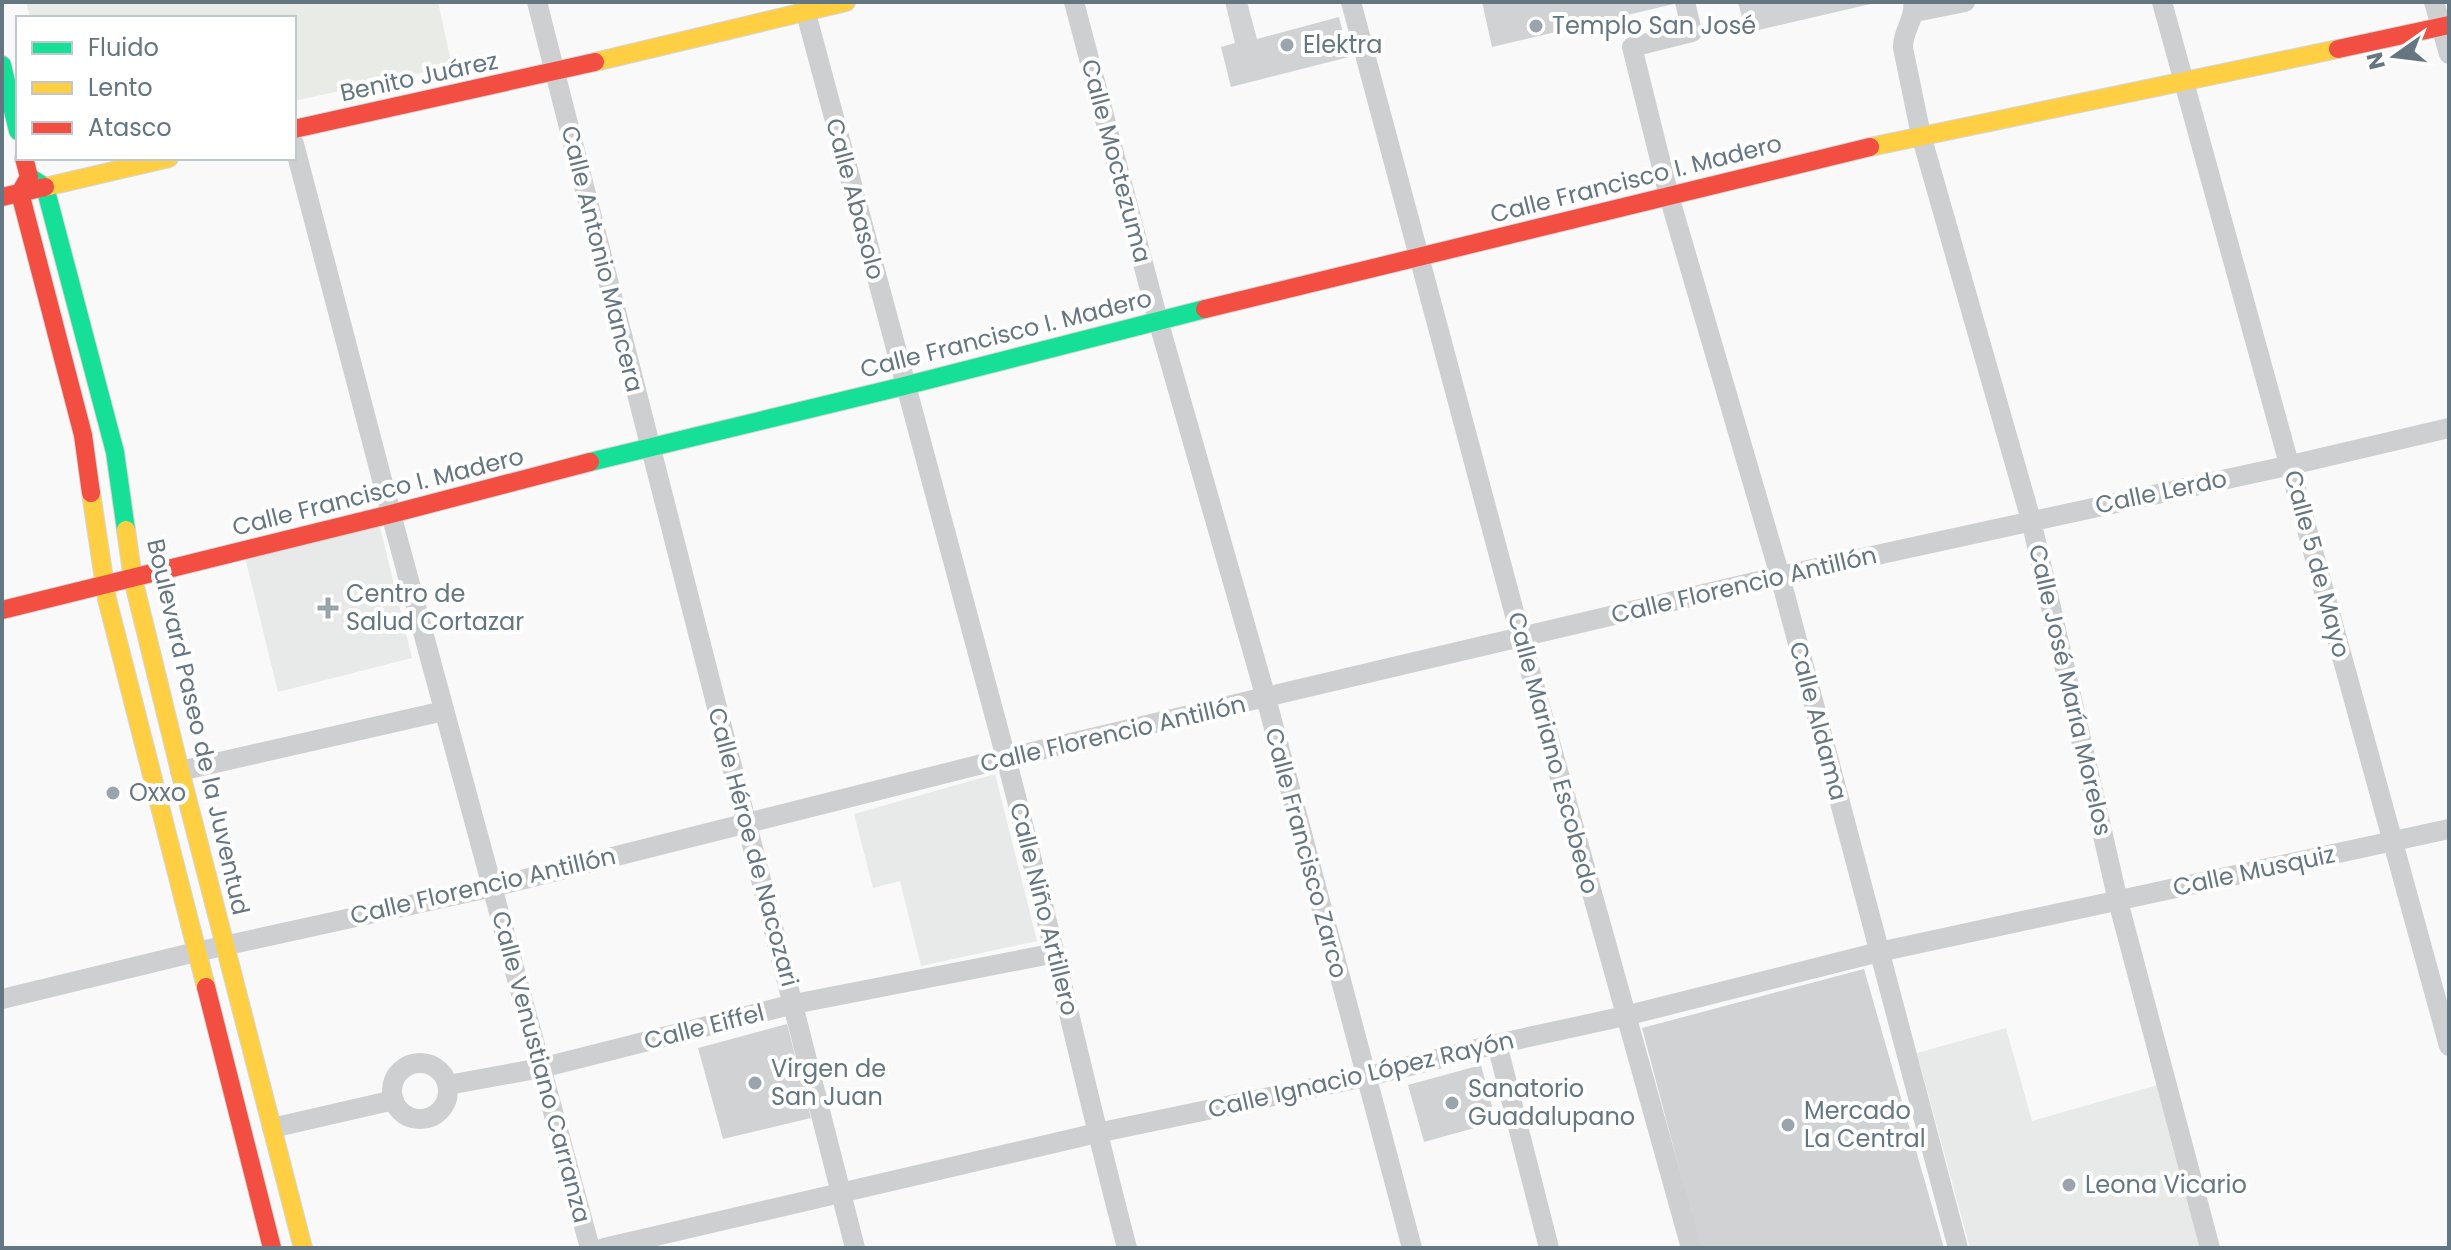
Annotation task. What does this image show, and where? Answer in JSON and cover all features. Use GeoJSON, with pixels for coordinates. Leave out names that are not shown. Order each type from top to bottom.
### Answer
{"type":"FeatureCollection","features":[{"type":"Feature","properties":{"kind":"street","name":"Calle Antonio Mancera"},"geometry":{"type":"LineString","coordinates":[[537,2],[649,446]]}},
{"type":"Feature","properties":{"kind":"street","name":"Benito Juárez"},"geometry":{"type":"LineString","coordinates":[[296,129],[555,72],[804,6],[846,2]]}},
{"type":"Feature","properties":{"kind":"street","name":"Calle Moctezuma"},"geometry":{"type":"LineString","coordinates":[[1074,2],[1158,320]]}},
{"type":"Feature","properties":{"kind":"street","name":"Calle Mariano Escobedo"},"geometry":{"type":"LineString","coordinates":[[1351,2],[1521,638],[1691,1248]]}},
{"type":"Feature","properties":{"kind":"street","name":"Calle Aldama"},"geometry":{"type":"LineString","coordinates":[[1685,2],[1692,32],[1632,47],[1669,196],[1780,576],[1958,1248]]}},
{"type":"Feature","properties":{"kind":"street"},"geometry":{"type":"LineString","coordinates":[[1914,7],[1965,2]]}},
{"type":"Feature","properties":{"kind":"street","name":"Calle 5 de Mayo"},"geometry":{"type":"LineString","coordinates":[[2162,2],[2449,1046]]}},
{"type":"Feature","properties":{"kind":"street"},"geometry":{"type":"LineString","coordinates":[[2434,2],[2445,26],[2449,54]]}},
{"type":"Feature","properties":{"kind":"street","name":"Calle Abasolo"},"geometry":{"type":"LineString","coordinates":[[804,6],[904,386]]}},
{"type":"Feature","properties":{"kind":"street","name":"Calle José María Morelos"},"geometry":{"type":"LineString","coordinates":[[1914,7],[1902,39],[1921,135],[2031,520],[2118,901],[2210,1248]]}},
{"type":"Feature","properties":{"kind":"street","name":"Calle Francisco I. Madero"},"geometry":{"type":"LineString","coordinates":[[2,610],[1158,320],[1921,135],[2445,26]]}},
{"type":"Feature","properties":{"kind":"street"},"geometry":{"type":"LineString","coordinates":[[2,65],[16,123]]}},
{"type":"Feature","properties":{"kind":"street","name":"Calle Venustiano Carranza"},"geometry":{"type":"LineString","coordinates":[[296,152],[590,1248]]}},
{"type":"Feature","properties":{"kind":"street","name":"Boulevard Paseo de la Juventud"},"geometry":{"type":"LineString","coordinates":[[24,160],[24,189],[83,435],[105,585],[272,1248]]}},
{"type":"Feature","properties":{"kind":"street"},"geometry":{"type":"LineString","coordinates":[[24,189],[160,160]]}},
{"type":"Feature","properties":{"kind":"street","name":"Boulevard Paseo de la Juventud"},"geometry":{"type":"LineString","coordinates":[[24,189],[115,452],[133,579],[303,1248]]}},
{"type":"Feature","properties":{"kind":"street","name":"Calle Francisco Zarco"},"geometry":{"type":"LineString","coordinates":[[1158,320],[1266,698],[1412,1248]]}},
{"type":"Feature","properties":{"kind":"street","name":"Calle Niño Artillero"},"geometry":{"type":"LineString","coordinates":[[904,386],[1006,758],[1127,1248]]}},
{"type":"Feature","properties":{"kind":"street","name":"Calle Lerdo"},"geometry":{"type":"LineString","coordinates":[[2031,520],[2449,428]]}},
{"type":"Feature","properties":{"kind":"street","name":"Calle Héroe de Nacozari"},"geometry":{"type":"LineString","coordinates":[[649,446],[855,1248]]}},
{"type":"Feature","properties":{"kind":"street","name":"Calle Florencio Antillón"},"geometry":{"type":"LineString","coordinates":[[2,999],[196,952],[493,887],[1006,758],[2031,520]]}},
{"type":"Feature","properties":{"kind":"street"},"geometry":{"type":"LineString","coordinates":[[180,771],[444,711]]}},
{"type":"Feature","properties":{"kind":"street","name":"Calle Musquiz"},"geometry":{"type":"LineString","coordinates":[[2118,901],[2449,829]]}},
{"type":"Feature","properties":{"kind":"street","name":"Calle Ignacio López Rayón"},"geometry":{"type":"LineString","coordinates":[[604,1248],[1097,1133],[1365,1077],[1879,952],[2118,901]]}},
{"type":"Feature","properties":{"kind":"street","name":"Calle Eiffel"},"geometry":{"type":"LineString","coordinates":[[448,1085],[541,1068],[794,1004],[1056,953]]}},
{"type":"Feature","properties":{"kind":"street"},"geometry":{"type":"LineString","coordinates":[[1497,1044],[1549,1248]]}},
{"type":"Feature","properties":{"kind":"street"},"geometry":{"type":"LineString","coordinates":[[417,1063],[433,1066],[448,1085],[447,1102],[436,1115],[428,1118],[404,1114],[394,1100],[397,1076],[417,1063]]}},
{"type":"Feature","properties":{"kind":"street"},"geometry":{"type":"LineString","coordinates":[[272,1128],[394,1100]]}},
{"type":"Feature","properties":{"kind":"shaded area"},"geometry":{"type":"Polygon","coordinates":[[[26,2],[438,2],[452,66],[296,101],[296,16],[30,16],[26,2]]]}},
{"type":"Feature","properties":{"kind":"shaded area","name":"Centro de Salud Cortazar"},"geometry":{"type":"Polygon","coordinates":[[[379,523],[412,658],[278,692],[245,557],[379,523]]]}},
{"type":"Feature","properties":{"kind":"shaded area"},"geometry":{"type":"Polygon","coordinates":[[[995,774],[1037,941],[921,966],[900,881],[873,888],[854,814],[995,774]]]}},
{"type":"Feature","properties":{"kind":"shaded area","name":"Leona Vicario"},"geometry":{"type":"Polygon","coordinates":[[[2006,1028],[2032,1121],[2161,1084],[2202,1248],[1970,1248],[1917,1053],[2006,1028]]]}},
{"type":"Feature","properties":{"kind":"building","name":"Elektra"},"geometry":{"type":"Polygon","coordinates":[[[1225,2],[1247,2],[1257,39],[1339,17],[1349,57],[1231,87],[1221,47],[1235,43],[1225,2]]]}},
{"type":"Feature","properties":{"kind":"building","name":"Templo San José"},"geometry":{"type":"Polygon","coordinates":[[[1482,2],[1678,2],[1678,3],[1492,47],[1482,2]]]}},
{"type":"Feature","properties":{"kind":"building"},"geometry":{"type":"Polygon","coordinates":[[[1738,2],[1875,2],[1875,3],[1746,33],[1738,2]]]}},
{"type":"Feature","properties":{"kind":"building","name":"Mercado La Central"},"geometry":{"type":"Polygon","coordinates":[[[1864,969],[1944,1248],[1700,1248],[1642,1028],[1864,969]]]}},
{"type":"Feature","properties":{"kind":"building","name":"Virgen de San Juan"},"geometry":{"type":"Polygon","coordinates":[[[787,1024],[811,1118],[723,1139],[698,1048],[787,1024]]]}},
{"type":"Feature","properties":{"kind":"building","name":"Sanatorio Guadalupano"},"geometry":{"type":"Polygon","coordinates":[[[1481,1065],[1496,1122],[1424,1142],[1408,1085],[1481,1065]]]}},
{"type":"Feature","properties":{"kind":"traffic: fast"},"geometry":{"type":"LineString","coordinates":[[2,65],[16,123]]}},
{"type":"Feature","properties":{"kind":"traffic: fast"},"geometry":{"type":"LineString","coordinates":[[29,177],[45,187],[115,452],[126,530]]}},
{"type":"Feature","properties":{"kind":"traffic: fast"},"geometry":{"type":"LineString","coordinates":[[590,462],[1205,309]]}},
{"type":"Feature","properties":{"kind":"traffic: slow"},"geometry":{"type":"LineString","coordinates":[[595,62],[846,2]]}},
{"type":"Feature","properties":{"kind":"traffic: slow"},"geometry":{"type":"LineString","coordinates":[[1870,147],[2338,49]]}},
{"type":"Feature","properties":{"kind":"traffic: slow"},"geometry":{"type":"LineString","coordinates":[[45,187],[160,160]]}},
{"type":"Feature","properties":{"kind":"traffic: slow"},"geometry":{"type":"LineString","coordinates":[[91,493],[107,599],[206,987]]}},
{"type":"Feature","properties":{"kind":"traffic: slow"},"geometry":{"type":"LineString","coordinates":[[126,530],[133,579],[180,771],[303,1248]]}},
{"type":"Feature","properties":{"kind":"traffic: jam"},"geometry":{"type":"LineString","coordinates":[[2338,49],[2449,25]]}},
{"type":"Feature","properties":{"kind":"traffic: jam"},"geometry":{"type":"LineString","coordinates":[[296,129],[595,62]]}},
{"type":"Feature","properties":{"kind":"traffic: jam"},"geometry":{"type":"LineString","coordinates":[[1205,309],[1870,147]]}},
{"type":"Feature","properties":{"kind":"traffic: jam"},"geometry":{"type":"LineString","coordinates":[[25,160],[29,177],[20,193],[83,435],[91,493]]}},
{"type":"Feature","properties":{"kind":"traffic: jam"},"geometry":{"type":"LineString","coordinates":[[2,197],[45,187]]}},
{"type":"Feature","properties":{"kind":"traffic: jam"},"geometry":{"type":"LineString","coordinates":[[2,610],[590,462]]}},
{"type":"Feature","properties":{"kind":"traffic: jam"},"geometry":{"type":"LineString","coordinates":[[206,987],[272,1248]]}},
{"type":"Feature","properties":{"kind":"place","name":"Templo San José"},"geometry":{"type":"Point","coordinates":[1536,26]}},
{"type":"Feature","properties":{"kind":"place","name":"Elektra"},"geometry":{"type":"Point","coordinates":[1287,45]}},
{"type":"Feature","properties":{"kind":"place","name":"Centro de Salud Cortazar"},"geometry":{"type":"Point","coordinates":[328,608]}},
{"type":"Feature","properties":{"kind":"place","name":"Oxxo"},"geometry":{"type":"Point","coordinates":[113,793]}},
{"type":"Feature","properties":{"kind":"place","name":"Virgen de San Juan"},"geometry":{"type":"Point","coordinates":[755,1083]}},
{"type":"Feature","properties":{"kind":"place","name":"Sanatorio Guadalupano"},"geometry":{"type":"Point","coordinates":[1452,1103]}},
{"type":"Feature","properties":{"kind":"place","name":"Mercado La Central"},"geometry":{"type":"Point","coordinates":[1788,1125]}},
{"type":"Feature","properties":{"kind":"place","name":"Leona Vicario"},"geometry":{"type":"Point","coordinates":[2069,1185]}}]}
